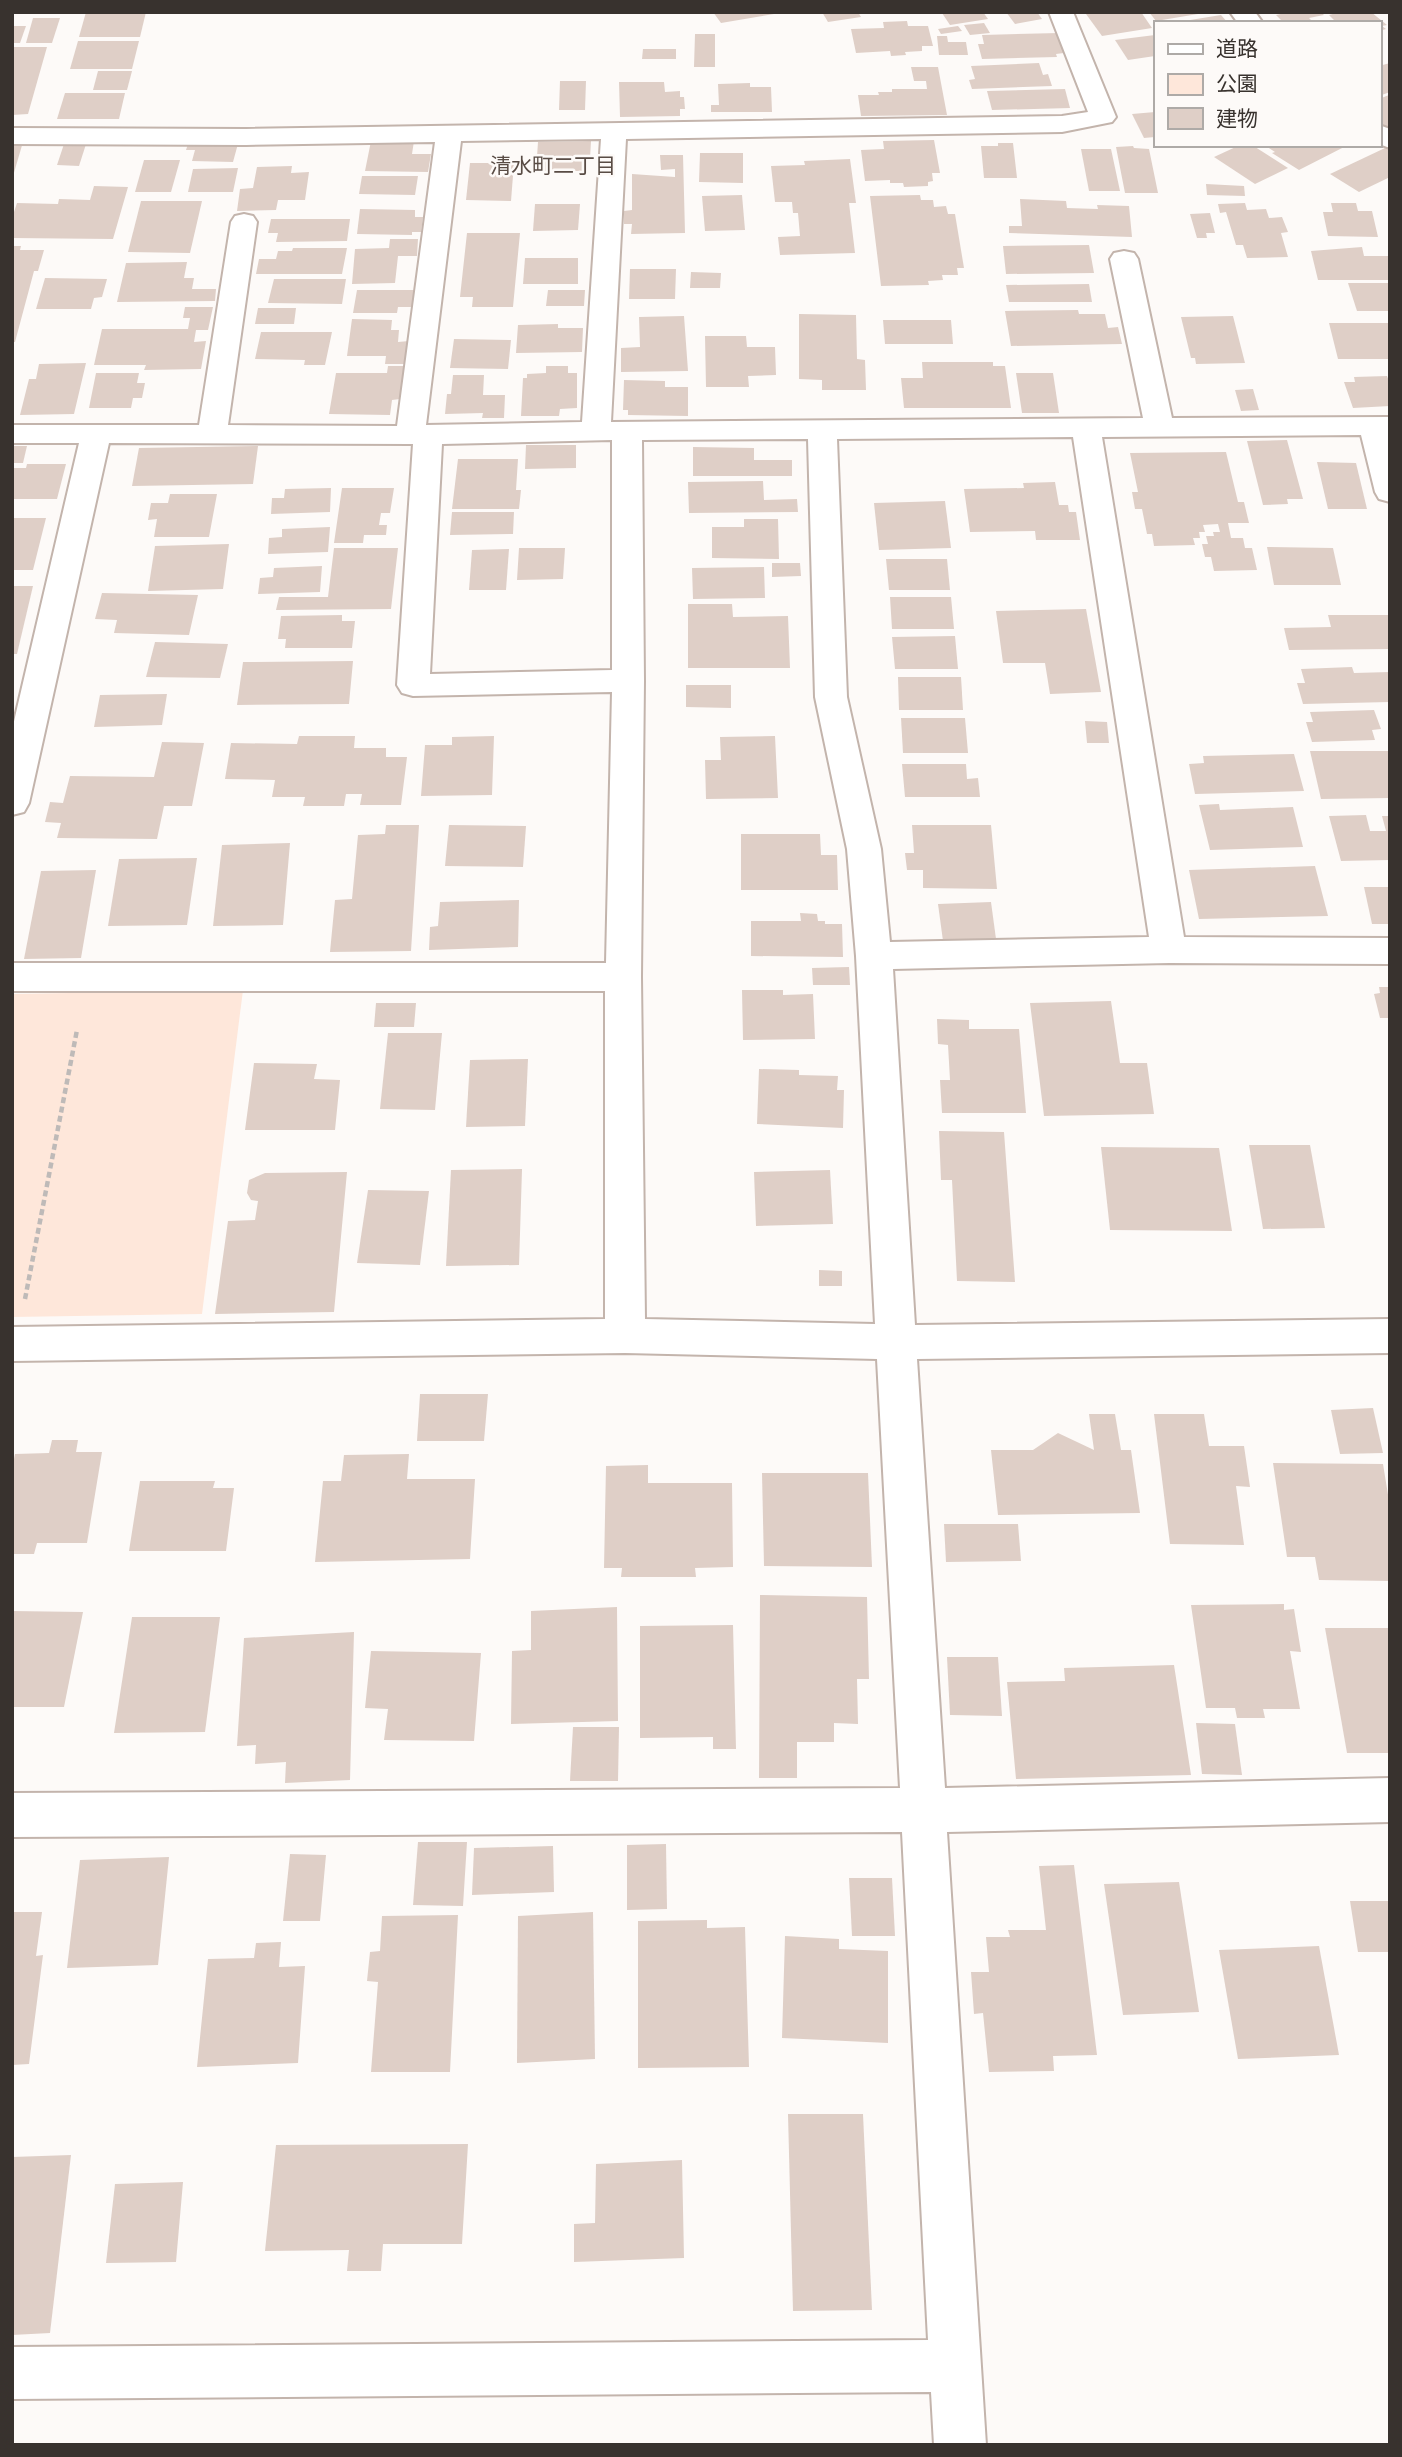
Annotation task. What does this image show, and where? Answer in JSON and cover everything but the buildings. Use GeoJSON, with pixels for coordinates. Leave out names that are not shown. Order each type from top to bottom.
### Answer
{"type":"FeatureCollection","features":[{"type":"Feature","properties":{"kind":"street"},"geometry":{"type":"LineString","coordinates":[[12,135],[246,137],[1062,124],[1103,117],[1061,12]]}},
{"type":"Feature","properties":{"kind":"street"},"geometry":{"type":"LineString","coordinates":[[596,431],[614,131]]}},
{"type":"Feature","properties":{"kind":"street"},"geometry":{"type":"LineString","coordinates":[[449,134],[419,435],[413,685],[628,681]]}},
{"type":"Feature","properties":{"kind":"street"},"geometry":{"type":"LineString","coordinates":[[212,435],[244,222]]}},
{"type":"Feature","properties":{"kind":"street"},"geometry":{"type":"LineString","coordinates":[[1124,259],[1160,428]]}},
{"type":"Feature","properties":{"kind":"street"},"geometry":{"type":"LineString","coordinates":[[12,434],[419,435],[596,431],[1381,426],[1390,492]]}},
{"type":"Feature","properties":{"kind":"street"},"geometry":{"type":"LineString","coordinates":[[1086,428],[1169,950]]}},
{"type":"Feature","properties":{"kind":"street"},"geometry":{"type":"LineString","coordinates":[[822,430],[831,697],[864,849],[874,956],[960,2445]]}},
{"type":"Feature","properties":{"kind":"street"},"geometry":{"type":"LineString","coordinates":[[625,1336],[623,977],[628,681],[626,431]]}},
{"type":"Feature","properties":{"kind":"street"},"geometry":{"type":"LineString","coordinates":[[12,803],[96,435]]}},
{"type":"Feature","properties":{"kind":"street"},"geometry":{"type":"LineString","coordinates":[[874,956],[1169,950],[1390,951]]}},
{"type":"Feature","properties":{"kind":"street"},"geometry":{"type":"LineString","coordinates":[[12,977],[623,977]]}},
{"type":"Feature","properties":{"kind":"street"},"geometry":{"type":"LineString","coordinates":[[12,1344],[625,1336],[898,1342],[1390,1336]]}},
{"type":"Feature","properties":{"kind":"street"},"geometry":{"type":"LineString","coordinates":[[12,1815],[923,1810],[1390,1800]]}},
{"type":"Feature","properties":{"kind":"street"},"geometry":{"type":"LineString","coordinates":[[12,2372],[954,2366]]}},
{"type":"Feature","properties":{"kind":"path"},"geometry":{"type":"LineString","coordinates":[[24,1304],[77,1030]]}},
{"type":"Feature","properties":{"kind":"green space"},"geometry":{"type":"Polygon","coordinates":[[[243,990],[202,1314],[12,1317],[12,994],[243,990]]]}},
{"type":"Feature","properties":{"kind":"district","name":"清水町二丁目"},"geometry":{"type":"Point","coordinates":[553,166]}}]}
